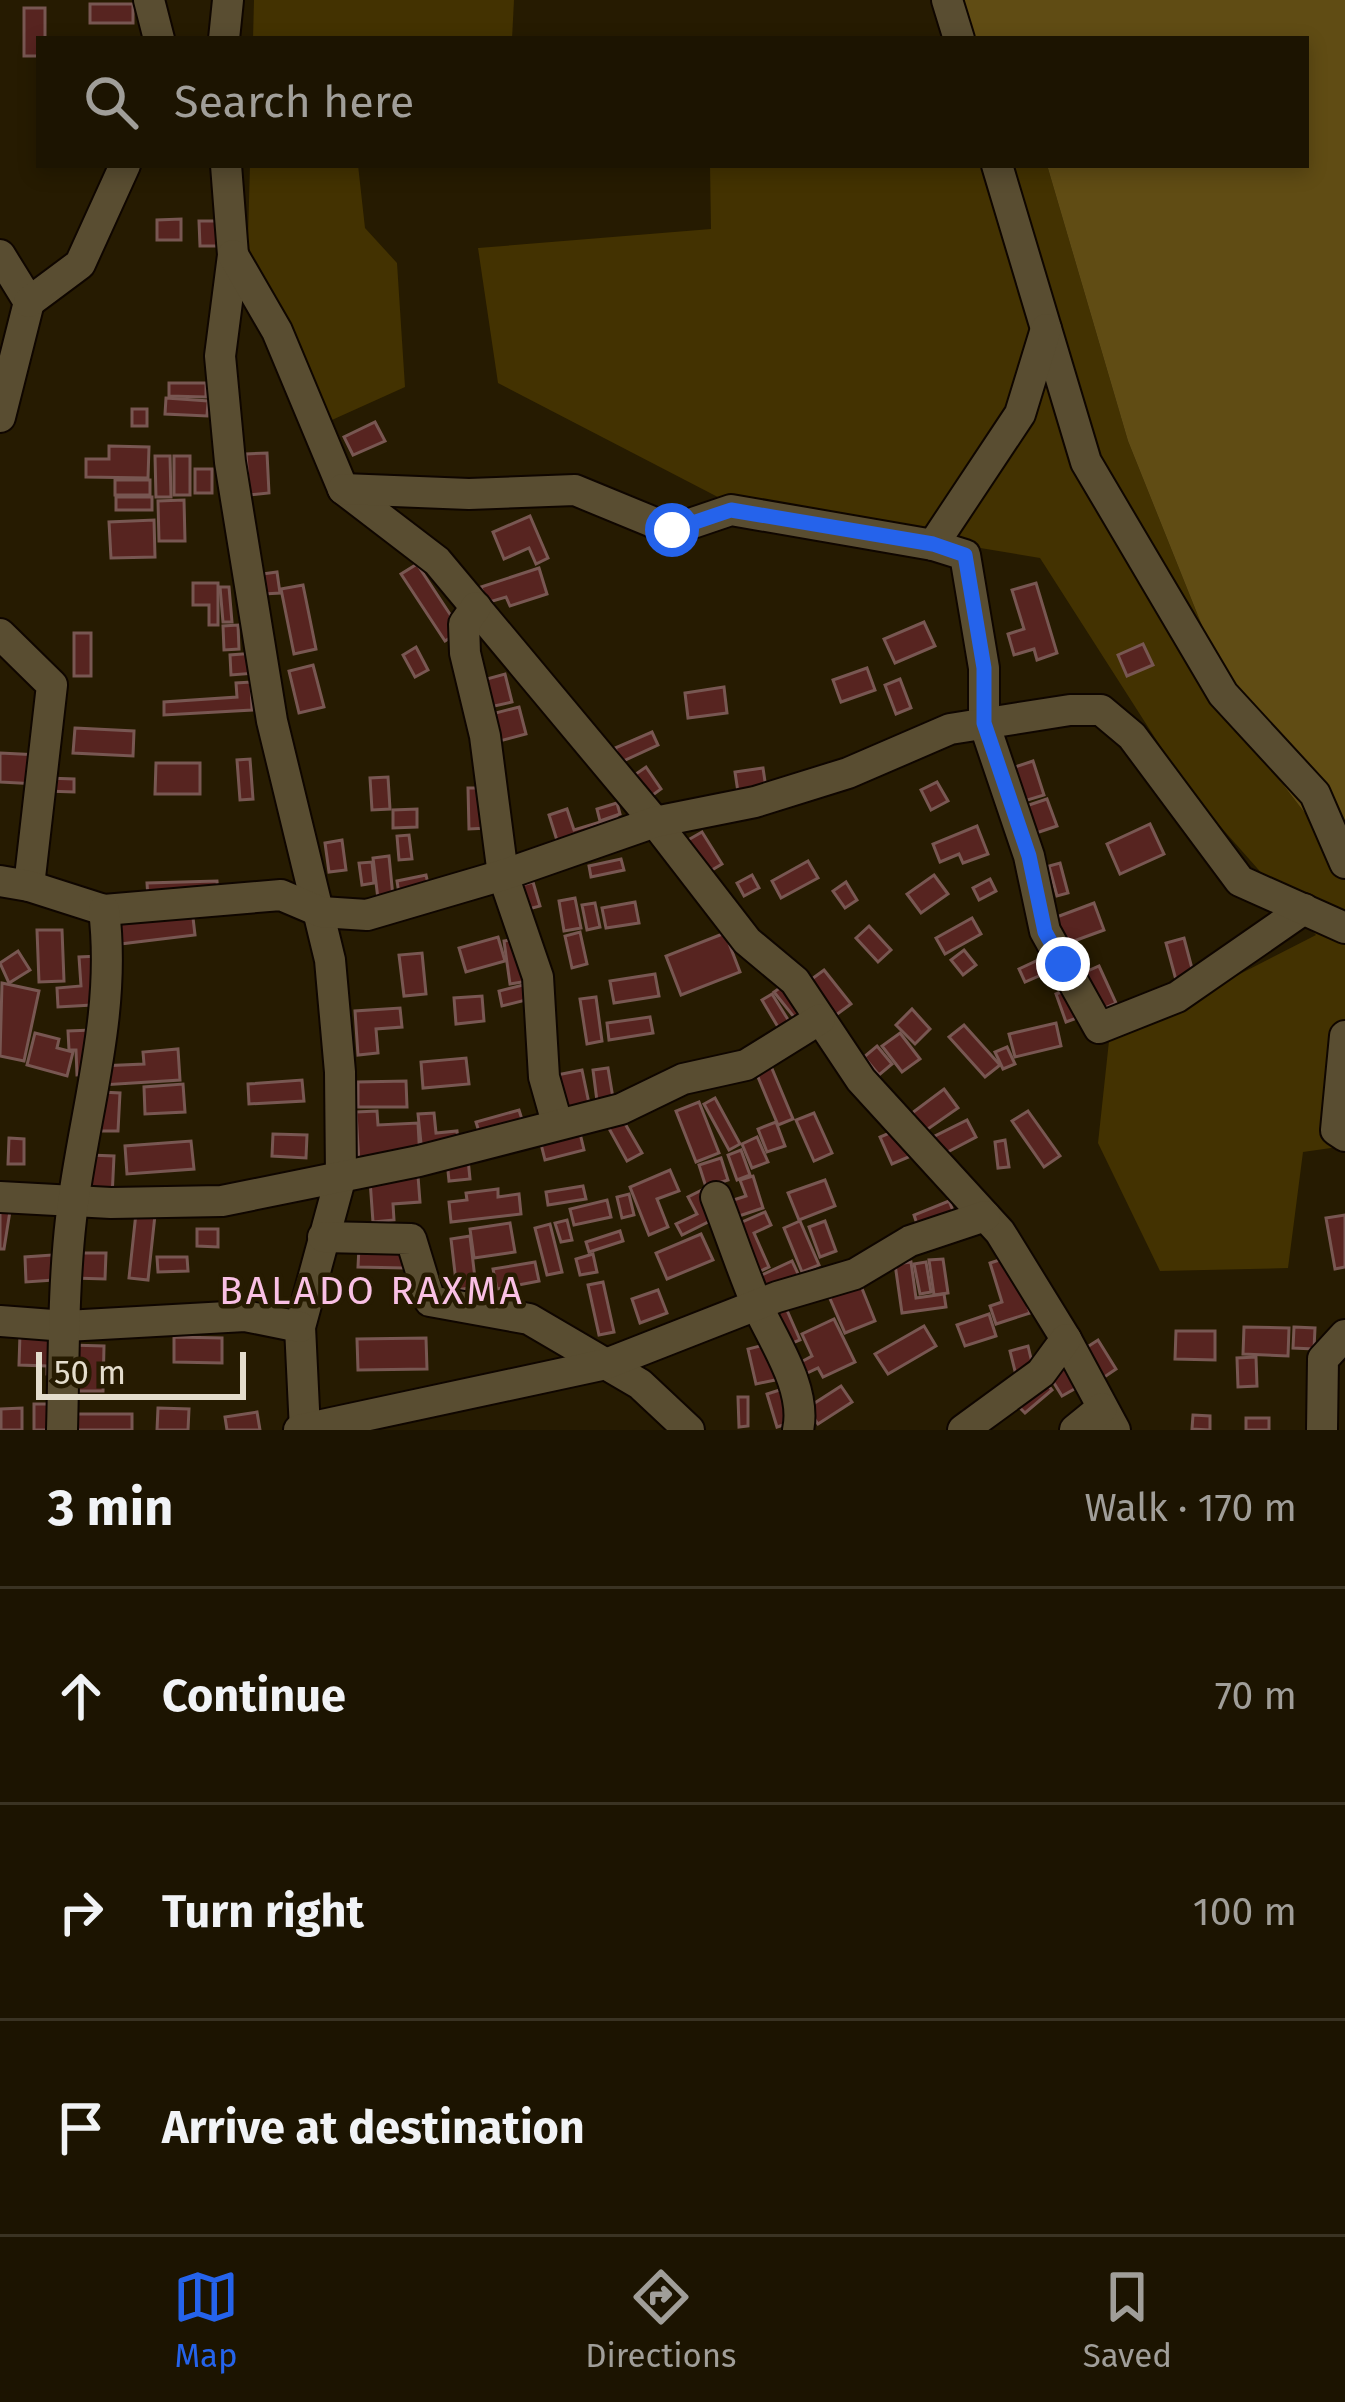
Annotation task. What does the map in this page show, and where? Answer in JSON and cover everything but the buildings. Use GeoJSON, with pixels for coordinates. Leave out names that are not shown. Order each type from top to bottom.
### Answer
{"type":"FeatureCollection","features":[{"type":"Feature","properties":{"kind":"street"},"geometry":{"type":"LineString","coordinates":[[149,0],[158,36]]}},
{"type":"Feature","properties":{"kind":"street"},"geometry":{"type":"LineString","coordinates":[[224,36],[228,0]]}},
{"type":"Feature","properties":{"kind":"street"},"geometry":{"type":"LineString","coordinates":[[947,0],[958,36]]}},
{"type":"Feature","properties":{"kind":"street"},"geometry":{"type":"LineString","coordinates":[[0,417],[29,302],[80,263],[123,168]]}},
{"type":"Feature","properties":{"kind":"street"},"geometry":{"type":"LineString","coordinates":[[226,168],[233,255],[220,356],[230,462],[272,721],[330,960],[340,1072],[341,1176],[300,1328],[303,1430],[606,1364],[757,1304],[854,1274],[910,1241],[985,1216]]}},
{"type":"Feature","properties":{"kind":"street"},"geometry":{"type":"LineString","coordinates":[[999,168],[1086,462],[1223,694],[1315,794],[1345,863]]}},
{"type":"Feature","properties":{"kind":"street"},"geometry":{"type":"LineString","coordinates":[[0,255],[29,302]]}},
{"type":"Feature","properties":{"kind":"street"},"geometry":{"type":"LineString","coordinates":[[233,255],[277,332],[343,489],[437,561],[655,822],[747,941],[795,981],[861,1080],[1000,1232],[1066,1339],[1108,1419],[1075,1430]]}},
{"type":"Feature","properties":{"kind":"street"},"geometry":{"type":"LineString","coordinates":[[933,544],[1020,414],[1046,327]]}},
{"type":"Feature","properties":{"kind":"street"},"geometry":{"type":"LineString","coordinates":[[343,489],[469,494],[575,490],[672,530],[731,510],[933,544],[965,555],[984,668],[984,723],[1029,856],[1045,932],[1099,1028],[1178,997],[1304,909]]}},
{"type":"Feature","properties":{"kind":"street"},"geometry":{"type":"LineString","coordinates":[[476,607],[464,624],[465,653],[484,736],[503,875],[538,977],[544,1077],[557,1123]]}},
{"type":"Feature","properties":{"kind":"street"},"geometry":{"type":"LineString","coordinates":[[0,634],[52,686],[8,883],[104,910],[281,895],[321,912],[367,915],[503,875],[655,822],[755,802],[848,773],[950,729],[1070,710],[1101,710],[1132,736],[1240,880],[1345,928]]}},
{"type":"Feature","properties":{"kind":"street"},"geometry":{"type":"LineString","coordinates":[[62,1430],[73,1200],[102,1039],[110,961],[104,910]]}},
{"type":"Feature","properties":{"kind":"street"},"geometry":{"type":"LineString","coordinates":[[0,1197],[222,1201],[419,1161],[621,1109],[683,1079],[746,1065],[820,1019]]}},
{"type":"Feature","properties":{"kind":"street"},"geometry":{"type":"LineString","coordinates":[[1345,1036],[1336,1130],[1345,1136]]}},
{"type":"Feature","properties":{"kind":"street"},"geometry":{"type":"LineString","coordinates":[[716,1197],[802,1413],[798,1430]]}},
{"type":"Feature","properties":{"kind":"street"},"geometry":{"type":"LineString","coordinates":[[323,1237],[411,1239],[430,1301],[529,1319],[640,1384],[689,1430]]}},
{"type":"Feature","properties":{"kind":"street"},"geometry":{"type":"LineString","coordinates":[[0,1321],[66,1326],[245,1316],[300,1328]]}},
{"type":"Feature","properties":{"kind":"street"},"geometry":{"type":"LineString","coordinates":[[1322,1430],[1323,1359],[1345,1335]]}},
{"type":"Feature","properties":{"kind":"street"},"geometry":{"type":"LineString","coordinates":[[963,1430],[1041,1373],[1066,1339]]}},
{"type":"Feature","properties":{"kind":"shaded area"},"geometry":{"type":"Polygon","coordinates":[[[254,0],[514,0],[512,36],[253,36],[254,0]]]}},
{"type":"Feature","properties":{"kind":"shaded area"},"geometry":{"type":"Polygon","coordinates":[[[953,0],[1345,0],[1345,865],[1247,738],[1128,441],[1048,168],[1309,168],[1309,36],[964,36],[953,0]]]}},
{"type":"Feature","properties":{"kind":"shaded area"},"geometry":{"type":"Polygon","coordinates":[[[250,168],[358,168],[365,228],[397,263],[405,387],[323,424],[247,273],[250,168]]]}},
{"type":"Feature","properties":{"kind":"shaded area"},"geometry":{"type":"Polygon","coordinates":[[[710,168],[1048,168],[1128,441],[1247,738],[1345,865],[1345,1146],[1303,1152],[1288,1268],[1160,1271],[1098,1143],[1109,1041],[1316,935],[1189,791],[1040,558],[739,508],[498,383],[478,248],[711,229],[710,168]]]}},
{"type":"Feature","properties":{"kind":"district","name":"BALADO RAXMA"},"geometry":{"type":"Point","coordinates":[372,1291]}},
{"type":"Feature","properties":{"kind":"route"},"geometry":{"type":"LineString","coordinates":[[672,530],[731,510],[933,544],[965,555],[984,668],[984,723],[1029,856],[1045,932],[1063,964]]}}]}
